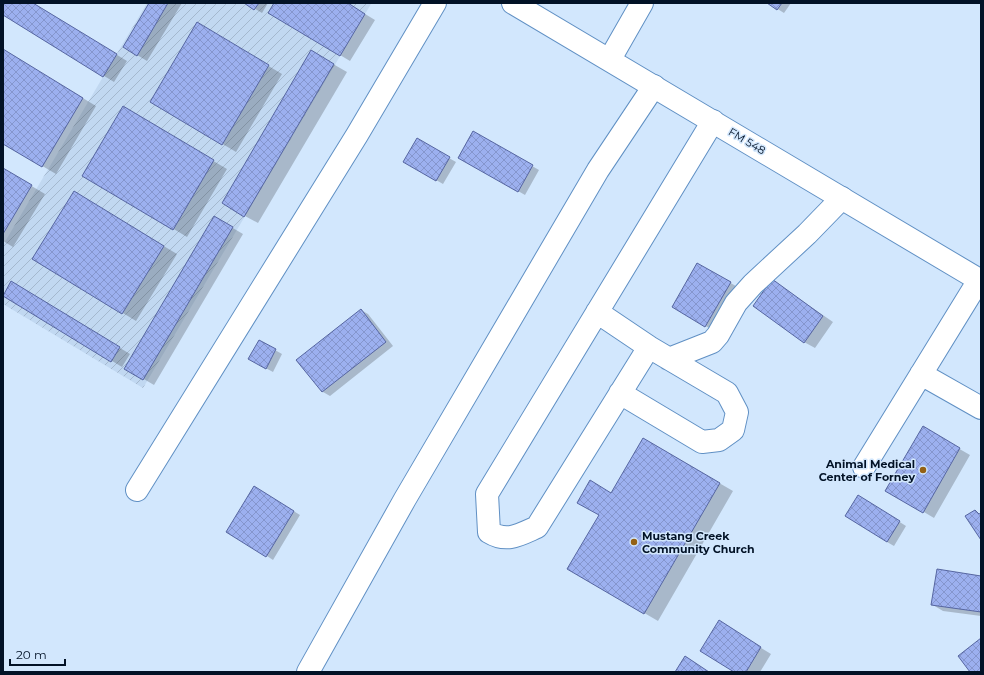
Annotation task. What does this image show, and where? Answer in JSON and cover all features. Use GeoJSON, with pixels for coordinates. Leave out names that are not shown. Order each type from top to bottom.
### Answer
{"type":"FeatureCollection","features":[{"type":"Feature","properties":{"kind":"main road"},"geometry":{"type":"LineString","coordinates":[[137,490],[357,135],[435,3]]}},
{"type":"Feature","properties":{"kind":"main road","name":"FM 548"},"geometry":{"type":"LineString","coordinates":[[513,3],[980,281]]}},
{"type":"Feature","properties":{"kind":"main road"},"geometry":{"type":"LineString","coordinates":[[610,60],[642,3]]}},
{"type":"Feature","properties":{"kind":"main road"},"geometry":{"type":"LineString","coordinates":[[308,672],[402,506],[598,170],[654,86]]}},
{"type":"Feature","properties":{"kind":"main road"},"geometry":{"type":"LineString","coordinates":[[649,347],[537,527],[514,537],[497,537],[488,532],[487,494],[713,121]]}},
{"type":"Feature","properties":{"kind":"main road"},"geometry":{"type":"LineString","coordinates":[[669,359],[712,342],[718,335],[736,303],[752,284],[807,234],[842,198]]}},
{"type":"Feature","properties":{"kind":"main road"},"geometry":{"type":"LineString","coordinates":[[864,467],[980,281]]}},
{"type":"Feature","properties":{"kind":"main road"},"geometry":{"type":"LineString","coordinates":[[597,312],[649,347],[727,393],[737,412],[733,430],[720,440],[702,442],[620,393]]}},
{"type":"Feature","properties":{"kind":"main road"},"geometry":{"type":"LineString","coordinates":[[921,374],[981,408]]}},
{"type":"Feature","properties":{"kind":"shaded area"},"geometry":{"type":"Polygon","coordinates":[[[147,3],[371,4],[143,388],[3,304],[3,245],[147,3]]]}},
{"type":"Feature","properties":{"kind":"building"},"geometry":{"type":"Polygon","coordinates":[[[3,3],[33,3],[117,54],[103,77],[3,15],[3,3]]]}},
{"type":"Feature","properties":{"kind":"building"},"geometry":{"type":"Polygon","coordinates":[[[149,3],[168,3],[137,56],[123,47],[149,3]]]}},
{"type":"Feature","properties":{"kind":"building"},"geometry":{"type":"Polygon","coordinates":[[[244,3],[259,3],[254,10],[244,3]]]}},
{"type":"Feature","properties":{"kind":"building"},"geometry":{"type":"Polygon","coordinates":[[[274,3],[348,3],[365,14],[340,56],[268,13],[274,3]]]}},
{"type":"Feature","properties":{"kind":"building"},"geometry":{"type":"Polygon","coordinates":[[[767,3],[782,3],[777,10],[767,3]]]}},
{"type":"Feature","properties":{"kind":"building"},"geometry":{"type":"Polygon","coordinates":[[[197,22],[269,65],[222,145],[150,102],[197,22]]]}},
{"type":"Feature","properties":{"kind":"building"},"geometry":{"type":"Polygon","coordinates":[[[3,49],[83,98],[42,167],[3,144],[3,49]]]}},
{"type":"Feature","properties":{"kind":"building"},"geometry":{"type":"Polygon","coordinates":[[[311,50],[334,64],[244,217],[222,203],[311,50]]]}},
{"type":"Feature","properties":{"kind":"building"},"geometry":{"type":"Polygon","coordinates":[[[123,106],[214,160],[173,230],[82,176],[123,106]]]}},
{"type":"Feature","properties":{"kind":"building"},"geometry":{"type":"Polygon","coordinates":[[[473,131],[533,165],[518,192],[458,158],[473,131]]]}},
{"type":"Feature","properties":{"kind":"building"},"geometry":{"type":"Polygon","coordinates":[[[417,138],[450,157],[436,181],[403,162],[417,138]]]}},
{"type":"Feature","properties":{"kind":"building"},"geometry":{"type":"Polygon","coordinates":[[[3,168],[32,185],[3,234],[3,168]]]}},
{"type":"Feature","properties":{"kind":"building"},"geometry":{"type":"Polygon","coordinates":[[[74,191],[164,246],[122,314],[32,259],[74,191]]]}},
{"type":"Feature","properties":{"kind":"building"},"geometry":{"type":"Polygon","coordinates":[[[214,216],[233,227],[143,380],[124,369],[214,216]]]}},
{"type":"Feature","properties":{"kind":"building"},"geometry":{"type":"Polygon","coordinates":[[[697,263],[731,282],[705,327],[672,307],[697,263]]]}},
{"type":"Feature","properties":{"kind":"building"},"geometry":{"type":"Polygon","coordinates":[[[772,279],[823,316],[804,343],[753,306],[772,279]]]}},
{"type":"Feature","properties":{"kind":"building"},"geometry":{"type":"Polygon","coordinates":[[[11,281],[120,347],[111,362],[3,296],[11,281]]]}},
{"type":"Feature","properties":{"kind":"building"},"geometry":{"type":"Polygon","coordinates":[[[361,309],[386,342],[322,392],[296,360],[361,309]]]}},
{"type":"Feature","properties":{"kind":"building"},"geometry":{"type":"Polygon","coordinates":[[[259,340],[276,349],[266,369],[248,359],[259,340]]]}},
{"type":"Feature","properties":{"kind":"building","name":"Animal Medical Center of Forney"},"geometry":{"type":"Polygon","coordinates":[[[923,426],[960,448],[923,513],[885,491],[923,426]]]}},
{"type":"Feature","properties":{"kind":"building","name":"Mustang Creek Community Church"},"geometry":{"type":"Polygon","coordinates":[[[643,438],[720,483],[644,614],[567,569],[599,515],[577,503],[590,480],[611,493],[643,438]]]}},
{"type":"Feature","properties":{"kind":"building"},"geometry":{"type":"Polygon","coordinates":[[[254,486],[294,511],[266,557],[226,532],[254,486]]]}},
{"type":"Feature","properties":{"kind":"building"},"geometry":{"type":"Polygon","coordinates":[[[858,495],[900,521],[887,542],[845,516],[858,495]]]}},
{"type":"Feature","properties":{"kind":"building"},"geometry":{"type":"Polygon","coordinates":[[[975,510],[979,514],[981,513],[981,540],[965,516],[975,510]]]}},
{"type":"Feature","properties":{"kind":"building"},"geometry":{"type":"Polygon","coordinates":[[[937,569],[981,576],[981,612],[931,605],[937,569]]]}},
{"type":"Feature","properties":{"kind":"building"},"geometry":{"type":"Polygon","coordinates":[[[719,620],[761,647],[746,672],[734,672],[700,651],[719,620]]]}},
{"type":"Feature","properties":{"kind":"building"},"geometry":{"type":"Polygon","coordinates":[[[981,638],[981,672],[970,672],[958,656],[981,638]]]}},
{"type":"Feature","properties":{"kind":"building"},"geometry":{"type":"Polygon","coordinates":[[[685,656],[709,672],[675,672],[685,656]]]}},
{"type":"Feature","properties":{"kind":"place","name":"Animal Medical Center of Forney"},"geometry":{"type":"Point","coordinates":[923,470]}},
{"type":"Feature","properties":{"kind":"place","name":"Mustang Creek Community Church"},"geometry":{"type":"Point","coordinates":[634,542]}}]}
